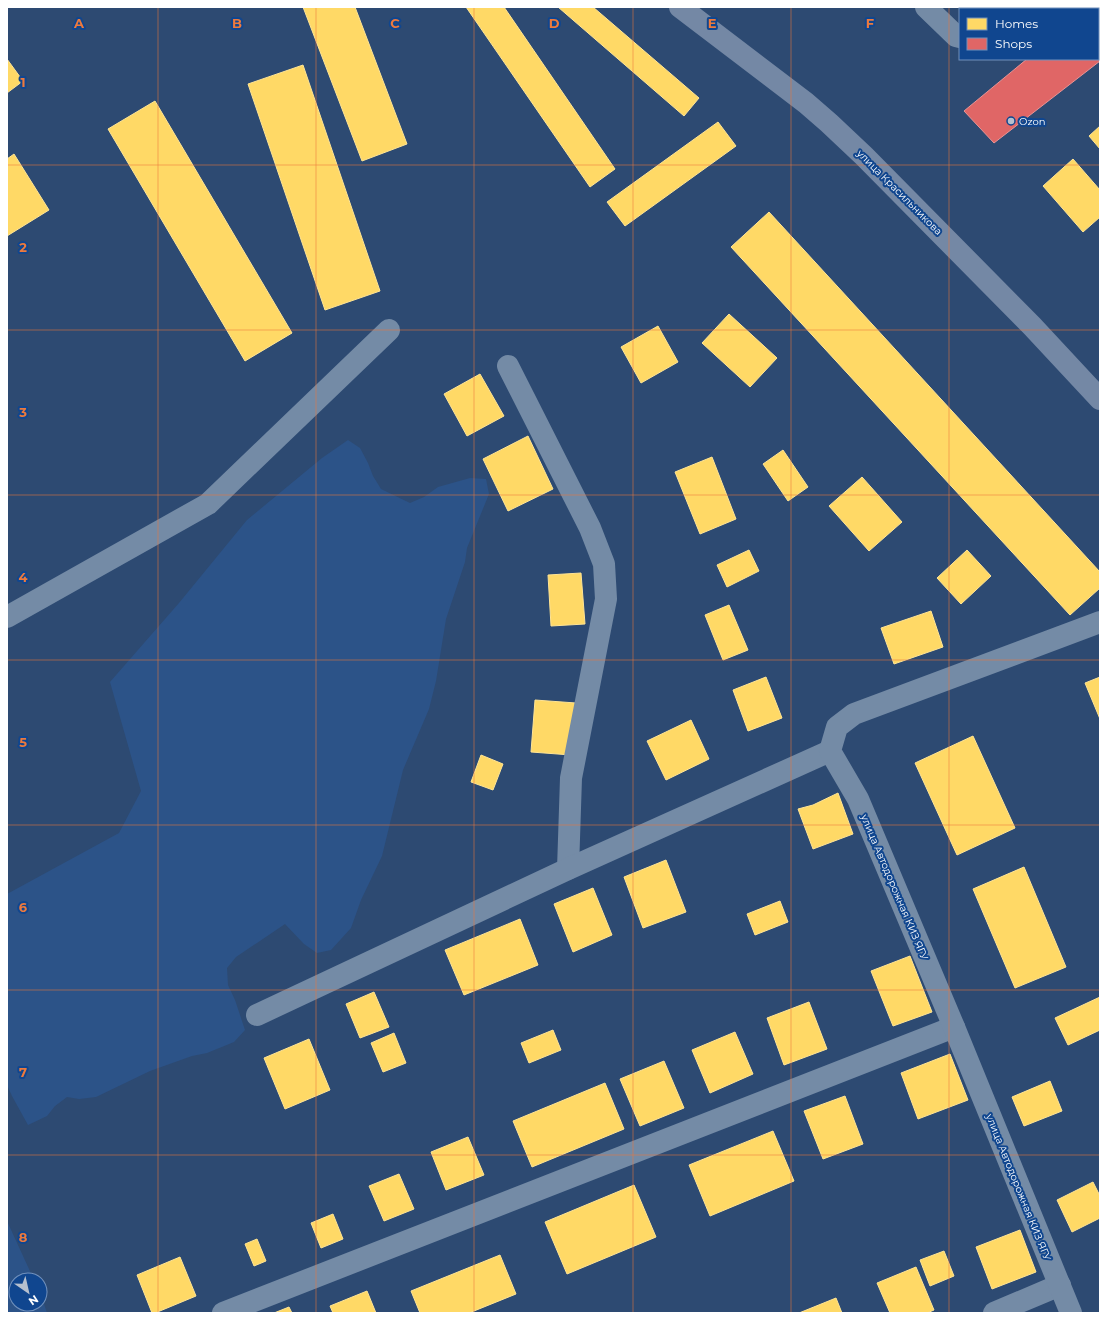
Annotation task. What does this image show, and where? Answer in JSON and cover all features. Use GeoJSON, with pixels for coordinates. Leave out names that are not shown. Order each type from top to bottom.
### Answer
{"type":"FeatureCollection","features":[{"type":"Feature","properties":{"kind":"main road","name":"улица Красильникова"},"geometry":{"type":"LineString","coordinates":[[680,7],[800,98],[829,123],[870,162],[1032,326],[1100,399]]}},
{"type":"Feature","properties":{"kind":"street"},"geometry":{"type":"LineString","coordinates":[[926,7],[956,36],[959,37]]}},
{"type":"Feature","properties":{"kind":"street"},"geometry":{"type":"LineString","coordinates":[[7,617],[208,504],[389,330]]}},
{"type":"Feature","properties":{"kind":"street"},"geometry":{"type":"LineString","coordinates":[[508,366],[590,528],[604,564],[606,599],[571,778],[568,869]]}},
{"type":"Feature","properties":{"kind":"street"},"geometry":{"type":"LineString","coordinates":[[257,1015],[568,869],[830,751],[837,727],[854,714],[1100,622]]}},
{"type":"Feature","properties":{"kind":"street","name":"улица Автодорожная КИЗ ЯГУ"},"geometry":{"type":"LineString","coordinates":[[830,751],[858,800],[954,1027],[1071,1313]]}},
{"type":"Feature","properties":{"kind":"street"},"geometry":{"type":"LineString","coordinates":[[223,1313],[954,1027]]}},
{"type":"Feature","properties":{"kind":"street"},"geometry":{"type":"LineString","coordinates":[[994,1313],[1060,1285]]}},
{"type":"Feature","properties":{"kind":"water"},"geometry":{"type":"Polygon","coordinates":[[[348,440],[360,448],[381,489],[410,503],[424,497],[438,487],[470,478],[486,479],[489,494],[467,548],[465,562],[446,619],[436,681],[429,709],[403,770],[382,856],[361,900],[351,928],[331,950],[317,953],[304,944],[285,924],[236,957],[227,968],[228,985],[235,1000],[245,1030],[234,1042],[207,1053],[192,1056],[150,1071],[96,1097],[79,1099],[67,1097],[55,1106],[47,1116],[28,1125],[7,1085],[7,894],[119,833],[141,791],[110,682],[179,603],[247,520],[322,458],[348,440]]]}},
{"type":"Feature","properties":{"kind":"water"},"geometry":{"type":"Polygon","coordinates":[[[7,1221],[30,1272],[8,1272],[8,1312],[47,1313],[7,1313],[7,1221]]]}},
{"type":"Feature","properties":{"kind":"building: Homes"},"geometry":{"type":"Polygon","coordinates":[[[303,7],[355,7],[407,144],[362,161],[303,7]]]}},
{"type":"Feature","properties":{"kind":"building: Homes"},"geometry":{"type":"Polygon","coordinates":[[[466,7],[504,7],[615,169],[590,187],[466,7]]]}},
{"type":"Feature","properties":{"kind":"building: Homes"},"geometry":{"type":"Polygon","coordinates":[[[558,7],[593,7],[699,98],[684,116],[558,7]]]}},
{"type":"Feature","properties":{"kind":"building: Homes"},"geometry":{"type":"Polygon","coordinates":[[[7,59],[23,81],[7,93],[7,59]]]}},
{"type":"Feature","properties":{"kind":"building: Homes"},"geometry":{"type":"Polygon","coordinates":[[[303,65],[380,291],[325,310],[248,84],[303,65]]]}},
{"type":"Feature","properties":{"kind":"building: Homes"},"geometry":{"type":"Polygon","coordinates":[[[155,101],[292,333],[245,361],[108,129],[155,101]]]}},
{"type":"Feature","properties":{"kind":"building: Homes"},"geometry":{"type":"Polygon","coordinates":[[[718,122],[736,146],[625,226],[607,202],[718,122]]]}},
{"type":"Feature","properties":{"kind":"building: Homes"},"geometry":{"type":"Polygon","coordinates":[[[1100,126],[1100,149],[1089,136],[1100,126]]]}},
{"type":"Feature","properties":{"kind":"building: Homes"},"geometry":{"type":"Polygon","coordinates":[[[14,154],[49,210],[7,236],[7,159],[14,154]]]}},
{"type":"Feature","properties":{"kind":"building: Homes"},"geometry":{"type":"Polygon","coordinates":[[[1073,159],[1100,190],[1100,217],[1083,232],[1043,186],[1073,159]]]}},
{"type":"Feature","properties":{"kind":"building: Homes"},"geometry":{"type":"Polygon","coordinates":[[[769,212],[1100,572],[1100,588],[1070,615],[731,247],[769,212]]]}},
{"type":"Feature","properties":{"kind":"building: Homes"},"geometry":{"type":"Polygon","coordinates":[[[729,314],[777,358],[750,387],[702,343],[729,314]]]}},
{"type":"Feature","properties":{"kind":"building: Homes"},"geometry":{"type":"Polygon","coordinates":[[[658,326],[678,362],[641,383],[621,347],[658,326]]]}},
{"type":"Feature","properties":{"kind":"building: Homes"},"geometry":{"type":"Polygon","coordinates":[[[480,374],[504,416],[467,436],[444,394],[480,374]]]}},
{"type":"Feature","properties":{"kind":"building: Homes"},"geometry":{"type":"Polygon","coordinates":[[[528,436],[553,489],[508,511],[483,459],[528,436]]]}},
{"type":"Feature","properties":{"kind":"building: Homes"},"geometry":{"type":"Polygon","coordinates":[[[783,450],[808,487],[788,501],[763,464],[783,450]]]}},
{"type":"Feature","properties":{"kind":"building: Homes"},"geometry":{"type":"Polygon","coordinates":[[[712,457],[736,519],[700,534],[675,472],[712,457]]]}},
{"type":"Feature","properties":{"kind":"building: Homes"},"geometry":{"type":"Polygon","coordinates":[[[862,477],[902,522],[869,551],[829,506],[862,477]]]}},
{"type":"Feature","properties":{"kind":"building: Homes"},"geometry":{"type":"Polygon","coordinates":[[[749,550],[759,571],[727,587],[717,565],[749,550]]]}},
{"type":"Feature","properties":{"kind":"building: Homes"},"geometry":{"type":"Polygon","coordinates":[[[967,550],[991,576],[961,604],[937,578],[967,550]]]}},
{"type":"Feature","properties":{"kind":"building: Homes"},"geometry":{"type":"Polygon","coordinates":[[[581,573],[585,624],[551,626],[548,575],[581,573]]]}},
{"type":"Feature","properties":{"kind":"building: Homes"},"geometry":{"type":"Polygon","coordinates":[[[729,605],[748,650],[723,660],[705,615],[729,605]]]}},
{"type":"Feature","properties":{"kind":"building: Homes"},"geometry":{"type":"Polygon","coordinates":[[[931,611],[943,647],[894,664],[881,628],[931,611]]]}},
{"type":"Feature","properties":{"kind":"building: Homes"},"geometry":{"type":"Polygon","coordinates":[[[766,677],[782,718],[748,731],[733,690],[766,677]]]}},
{"type":"Feature","properties":{"kind":"building: Homes"},"geometry":{"type":"Polygon","coordinates":[[[1100,677],[1100,719],[1085,683],[1100,677]]]}},
{"type":"Feature","properties":{"kind":"building: Homes"},"geometry":{"type":"Polygon","coordinates":[[[535,700],[576,703],[571,755],[531,752],[535,700]]]}},
{"type":"Feature","properties":{"kind":"building: Homes"},"geometry":{"type":"Polygon","coordinates":[[[691,720],[709,759],[666,780],[647,741],[691,720]]]}},
{"type":"Feature","properties":{"kind":"building: Homes"},"geometry":{"type":"Polygon","coordinates":[[[973,736],[1015,828],[957,855],[915,763],[973,736]]]}},
{"type":"Feature","properties":{"kind":"building: Homes"},"geometry":{"type":"Polygon","coordinates":[[[481,755],[503,764],[493,790],[471,782],[481,755]]]}},
{"type":"Feature","properties":{"kind":"building: Homes"},"geometry":{"type":"Polygon","coordinates":[[[838,793],[853,834],[813,849],[798,809],[813,805],[838,793]]]}},
{"type":"Feature","properties":{"kind":"building: Homes"},"geometry":{"type":"Polygon","coordinates":[[[666,860],[686,912],[643,928],[624,877],[666,860]]]}},
{"type":"Feature","properties":{"kind":"building: Homes"},"geometry":{"type":"Polygon","coordinates":[[[1024,867],[1066,967],[1015,988],[973,889],[1024,867]]]}},
{"type":"Feature","properties":{"kind":"building: Homes"},"geometry":{"type":"Polygon","coordinates":[[[593,888],[612,935],[573,952],[554,904],[593,888]]]}},
{"type":"Feature","properties":{"kind":"building: Homes"},"geometry":{"type":"Polygon","coordinates":[[[780,901],[788,922],[755,935],[747,914],[780,901]]]}},
{"type":"Feature","properties":{"kind":"building: Homes"},"geometry":{"type":"Polygon","coordinates":[[[520,919],[538,965],[464,995],[445,950],[520,919]]]}},
{"type":"Feature","properties":{"kind":"building: Homes"},"geometry":{"type":"Polygon","coordinates":[[[910,956],[932,1012],[893,1026],[871,971],[910,956]]]}},
{"type":"Feature","properties":{"kind":"building: Homes"},"geometry":{"type":"Polygon","coordinates":[[[374,992],[389,1027],[360,1038],[346,1004],[374,992]]]}},
{"type":"Feature","properties":{"kind":"building: Homes"},"geometry":{"type":"Polygon","coordinates":[[[1100,997],[1100,1030],[1068,1045],[1055,1018],[1100,997]]]}},
{"type":"Feature","properties":{"kind":"building: Homes"},"geometry":{"type":"Polygon","coordinates":[[[809,1002],[827,1049],[784,1065],[767,1018],[809,1002]]]}},
{"type":"Feature","properties":{"kind":"building: Homes"},"geometry":{"type":"Polygon","coordinates":[[[553,1030],[561,1050],[529,1063],[521,1043],[553,1030]]]}},
{"type":"Feature","properties":{"kind":"building: Homes"},"geometry":{"type":"Polygon","coordinates":[[[735,1032],[753,1074],[710,1093],[692,1050],[735,1032]]]}},
{"type":"Feature","properties":{"kind":"building: Homes"},"geometry":{"type":"Polygon","coordinates":[[[394,1033],[406,1063],[383,1072],[371,1043],[394,1033]]]}},
{"type":"Feature","properties":{"kind":"building: Homes"},"geometry":{"type":"Polygon","coordinates":[[[309,1039],[330,1090],[285,1109],[264,1058],[309,1039]]]}},
{"type":"Feature","properties":{"kind":"building: Homes"},"geometry":{"type":"Polygon","coordinates":[[[950,1054],[968,1100],[918,1119],[901,1073],[950,1054]]]}},
{"type":"Feature","properties":{"kind":"building: Homes"},"geometry":{"type":"Polygon","coordinates":[[[664,1061],[684,1108],[640,1126],[620,1079],[664,1061]]]}},
{"type":"Feature","properties":{"kind":"building: Homes"},"geometry":{"type":"Polygon","coordinates":[[[1050,1081],[1062,1111],[1024,1126],[1012,1097],[1050,1081]]]}},
{"type":"Feature","properties":{"kind":"building: Homes"},"geometry":{"type":"Polygon","coordinates":[[[605,1083],[624,1129],[532,1167],[513,1121],[605,1083]]]}},
{"type":"Feature","properties":{"kind":"building: Homes"},"geometry":{"type":"Polygon","coordinates":[[[845,1096],[863,1144],[823,1159],[804,1111],[845,1096]]]}},
{"type":"Feature","properties":{"kind":"building: Homes"},"geometry":{"type":"Polygon","coordinates":[[[773,1131],[794,1181],[710,1216],[689,1165],[773,1131]]]}},
{"type":"Feature","properties":{"kind":"building: Homes"},"geometry":{"type":"Polygon","coordinates":[[[468,1137],[484,1175],[446,1190],[431,1152],[468,1137]]]}},
{"type":"Feature","properties":{"kind":"building: Homes"},"geometry":{"type":"Polygon","coordinates":[[[399,1174],[414,1209],[384,1221],[369,1186],[399,1174]]]}},
{"type":"Feature","properties":{"kind":"building: Homes"},"geometry":{"type":"Polygon","coordinates":[[[1093,1182],[1100,1196],[1100,1218],[1072,1232],[1057,1200],[1093,1182]]]}},
{"type":"Feature","properties":{"kind":"building: Homes"},"geometry":{"type":"Polygon","coordinates":[[[634,1185],[656,1237],[567,1274],[545,1222],[634,1185]]]}},
{"type":"Feature","properties":{"kind":"building: Homes"},"geometry":{"type":"Polygon","coordinates":[[[333,1214],[343,1239],[321,1248],[311,1223],[333,1214]]]}},
{"type":"Feature","properties":{"kind":"building: Homes"},"geometry":{"type":"Polygon","coordinates":[[[1020,1230],[1036,1272],[992,1289],[976,1247],[1020,1230]]]}},
{"type":"Feature","properties":{"kind":"building: Homes"},"geometry":{"type":"Polygon","coordinates":[[[257,1239],[266,1261],[254,1266],[245,1244],[257,1239]]]}},
{"type":"Feature","properties":{"kind":"building: Homes"},"geometry":{"type":"Polygon","coordinates":[[[944,1251],[954,1276],[930,1286],[920,1260],[944,1251]]]}},
{"type":"Feature","properties":{"kind":"building: Homes"},"geometry":{"type":"Polygon","coordinates":[[[500,1255],[516,1294],[469,1313],[420,1313],[411,1291],[500,1255]]]}},
{"type":"Feature","properties":{"kind":"building: Homes"},"geometry":{"type":"Polygon","coordinates":[[[180,1257],[196,1296],[152,1313],[137,1275],[180,1257]]]}},
{"type":"Feature","properties":{"kind":"building: Homes"},"geometry":{"type":"Polygon","coordinates":[[[916,1267],[934,1310],[927,1313],[890,1313],[877,1283],[916,1267]]]}},
{"type":"Feature","properties":{"kind":"building: Homes"},"geometry":{"type":"Polygon","coordinates":[[[367,1291],[376,1313],[333,1313],[330,1306],[367,1291]]]}},
{"type":"Feature","properties":{"kind":"building: Homes"},"geometry":{"type":"Polygon","coordinates":[[[836,1298],[842,1313],[799,1313],[836,1298]]]}},
{"type":"Feature","properties":{"kind":"building: Homes"},"geometry":{"type":"Polygon","coordinates":[[[289,1307],[292,1313],[274,1313],[289,1307]]]}},
{"type":"Feature","properties":{"kind":"building: Shops"},"geometry":{"type":"Polygon","coordinates":[[[1100,7],[1100,61],[994,143],[964,111],[1026,60],[1099,60],[1099,8],[1088,8],[1100,7]]]}},
{"type":"Feature","properties":{"kind":"place","name":"Ozon"},"geometry":{"type":"Point","coordinates":[1011,121]}}]}
